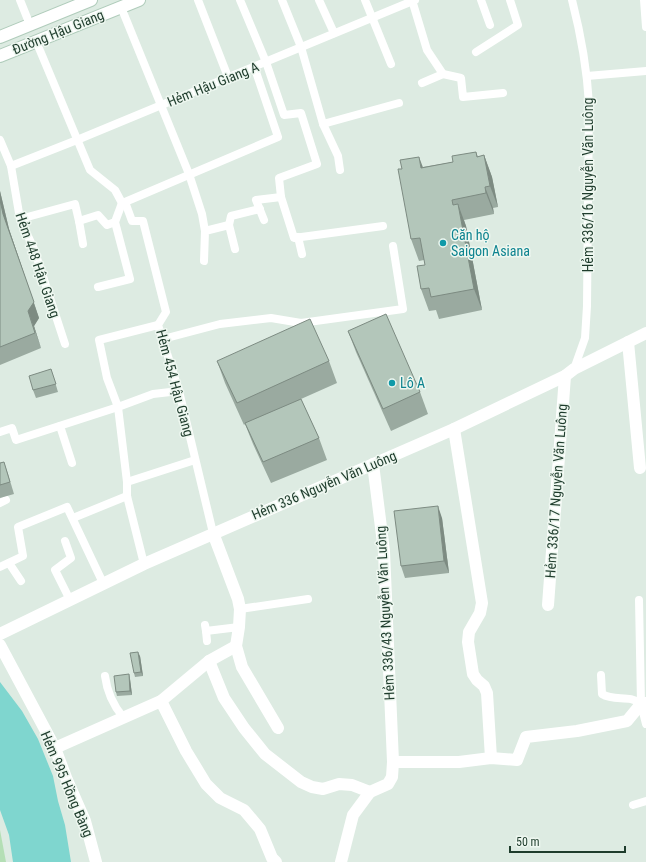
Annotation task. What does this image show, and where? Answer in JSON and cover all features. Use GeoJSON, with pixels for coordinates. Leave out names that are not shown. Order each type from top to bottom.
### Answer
{"type":"FeatureCollection","features":[{"type":"Feature","properties":{"kind":"street","name":"Đường Hậu Giang"},"geometry":{"type":"LineString","coordinates":[[0,37],[91,0]]}},
{"type":"Feature","properties":{"kind":"street","name":"Đường Hậu Giang"},"geometry":{"type":"LineString","coordinates":[[0,56],[139,0]]}},
{"type":"Feature","properties":{"kind":"street","name":"Hẻm 336 Nguyễn Văn Luông"},"geometry":{"type":"LineString","coordinates":[[0,634],[144,564],[454,429],[569,373],[646,333]]}},
{"type":"Feature","properties":{"kind":"street"},"geometry":{"type":"LineString","coordinates":[[628,342],[640,468]]}},
{"type":"Feature","properties":{"kind":"street","name":"Hẻm 336/17 Nguyễn Văn Luông"},"geometry":{"type":"LineString","coordinates":[[548,605],[569,373]]}},
{"type":"Feature","properties":{"kind":"street"},"geometry":{"type":"LineString","coordinates":[[454,429],[482,603],[477,620],[468,632],[468,642],[473,674],[484,686],[487,693],[491,758]]}},
{"type":"Feature","properties":{"kind":"street","name":"Hẻm 336/43 Nguyễn Văn Luông"},"geometry":{"type":"LineString","coordinates":[[370,792],[388,784],[392,777],[393,762],[384,551],[373,464]]}},
{"type":"Feature","properties":{"kind":"street"},"geometry":{"type":"LineString","coordinates":[[213,534],[238,599],[240,609],[236,646],[242,667],[278,728]]}},
{"type":"Feature","properties":{"kind":"street","name":"Hẻm 995 Hồng Bàng"},"geometry":{"type":"LineString","coordinates":[[0,645],[55,748],[85,821],[96,862]]}},
{"type":"Feature","properties":{"kind":"street"},"geometry":{"type":"LineString","coordinates":[[55,748],[161,701],[209,661],[236,646]]}},
{"type":"Feature","properties":{"kind":"street"},"geometry":{"type":"LineString","coordinates":[[209,661],[224,698],[244,728],[265,754],[301,782],[312,787],[323,789],[338,784],[352,785],[370,792],[353,815],[341,862]]}},
{"type":"Feature","properties":{"kind":"street"},"geometry":{"type":"LineString","coordinates":[[161,701],[186,750],[206,784],[220,798],[244,810],[260,828],[272,861]]}},
{"type":"Feature","properties":{"kind":"street"},"geometry":{"type":"LineString","coordinates":[[393,762],[459,762],[491,758],[517,760],[526,737],[577,731],[627,721],[643,704]]}},
{"type":"Feature","properties":{"kind":"lane"},"geometry":{"type":"LineString","coordinates":[[20,0],[30,25]]}},
{"type":"Feature","properties":{"kind":"lane"},"geometry":{"type":"LineString","coordinates":[[198,0],[228,77]]}},
{"type":"Feature","properties":{"kind":"lane"},"geometry":{"type":"LineString","coordinates":[[240,0],[266,62],[284,115],[301,113],[317,164],[279,178],[282,196],[294,238],[383,226]]}},
{"type":"Feature","properties":{"kind":"lane"},"geometry":{"type":"LineString","coordinates":[[282,0],[301,47],[323,124],[338,156],[340,170]]}},
{"type":"Feature","properties":{"kind":"lane"},"geometry":{"type":"LineString","coordinates":[[319,0],[334,33]]}},
{"type":"Feature","properties":{"kind":"lane"},"geometry":{"type":"LineString","coordinates":[[365,0],[391,64]]}},
{"type":"Feature","properties":{"kind":"lane"},"geometry":{"type":"LineString","coordinates":[[413,0],[427,50],[443,74]]}},
{"type":"Feature","properties":{"kind":"lane","name":"Hẻm Hậu Giang A"},"geometry":{"type":"LineString","coordinates":[[10,166],[78,140],[413,0]]}},
{"type":"Feature","properties":{"kind":"lane"},"geometry":{"type":"LineString","coordinates":[[482,0],[490,25]]}},
{"type":"Feature","properties":{"kind":"lane"},"geometry":{"type":"LineString","coordinates":[[476,52],[518,25],[510,0]]}},
{"type":"Feature","properties":{"kind":"lane","name":"Hẻm 336/16 Nguyễn Văn Luông"},"geometry":{"type":"LineString","coordinates":[[569,373],[585,338],[587,306],[589,104],[587,76],[580,30],[572,0]]}},
{"type":"Feature","properties":{"kind":"lane"},"geometry":{"type":"LineString","coordinates":[[644,0],[646,27]]}},
{"type":"Feature","properties":{"kind":"lane"},"geometry":{"type":"LineString","coordinates":[[121,7],[189,174],[202,214],[205,231],[204,261]]}},
{"type":"Feature","properties":{"kind":"lane","name":"Hẻm 454 Hậu Giang"},"geometry":{"type":"LineString","coordinates":[[36,42],[90,170],[115,190],[123,202],[132,221],[143,221],[166,312],[158,325],[179,390],[213,534]]}},
{"type":"Feature","properties":{"kind":"lane"},"geometry":{"type":"LineString","coordinates":[[98,287],[130,279],[115,222],[123,202],[278,137],[254,66]]}},
{"type":"Feature","properties":{"kind":"lane"},"geometry":{"type":"LineString","coordinates":[[587,76],[646,71]]}},
{"type":"Feature","properties":{"kind":"lane"},"geometry":{"type":"LineString","coordinates":[[422,83],[443,74],[461,78],[463,97],[503,93]]}},
{"type":"Feature","properties":{"kind":"lane"},"geometry":{"type":"LineString","coordinates":[[323,124],[399,103]]}},
{"type":"Feature","properties":{"kind":"lane","name":"Hẻm 448 Hậu Giang"},"geometry":{"type":"LineString","coordinates":[[0,140],[10,166],[20,219],[34,249],[65,344]]}},
{"type":"Feature","properties":{"kind":"lane"},"geometry":{"type":"LineString","coordinates":[[264,220],[256,200],[282,196]]}},
{"type":"Feature","properties":{"kind":"lane"},"geometry":{"type":"LineString","coordinates":[[20,219],[75,204],[83,244]]}},
{"type":"Feature","properties":{"kind":"lane"},"geometry":{"type":"LineString","coordinates":[[235,249],[229,225],[231,216],[260,208]]}},
{"type":"Feature","properties":{"kind":"lane"},"geometry":{"type":"LineString","coordinates":[[79,221],[98,215],[107,225],[115,222]]}},
{"type":"Feature","properties":{"kind":"lane"},"geometry":{"type":"LineString","coordinates":[[205,231],[229,225]]}},
{"type":"Feature","properties":{"kind":"lane"},"geometry":{"type":"LineString","coordinates":[[298,237],[302,254]]}},
{"type":"Feature","properties":{"kind":"lane"},"geometry":{"type":"LineString","coordinates":[[163,339],[220,324],[271,318],[301,323],[403,309],[393,246]]}},
{"type":"Feature","properties":{"kind":"lane"},"geometry":{"type":"LineString","coordinates":[[144,564],[127,496],[118,407],[107,378],[99,340],[158,325]]}},
{"type":"Feature","properties":{"kind":"lane"},"geometry":{"type":"LineString","coordinates":[[0,432],[12,428],[16,440],[153,394],[179,390]]}},
{"type":"Feature","properties":{"kind":"lane"},"geometry":{"type":"LineString","coordinates":[[60,426],[72,463]]}},
{"type":"Feature","properties":{"kind":"lane"},"geometry":{"type":"LineString","coordinates":[[126,482],[195,460]]}},
{"type":"Feature","properties":{"kind":"lane"},"geometry":{"type":"LineString","coordinates":[[73,518],[127,496]]}},
{"type":"Feature","properties":{"kind":"lane"},"geometry":{"type":"LineString","coordinates":[[0,568],[23,556],[18,527],[67,507],[103,583]]}},
{"type":"Feature","properties":{"kind":"lane"},"geometry":{"type":"LineString","coordinates":[[65,541],[71,558],[55,570],[70,600]]}},
{"type":"Feature","properties":{"kind":"lane"},"geometry":{"type":"LineString","coordinates":[[9,563],[21,581]]}},
{"type":"Feature","properties":{"kind":"lane"},"geometry":{"type":"LineString","coordinates":[[240,609],[308,599]]}},
{"type":"Feature","properties":{"kind":"lane"},"geometry":{"type":"LineString","coordinates":[[639,600],[643,704],[646,724]]}},
{"type":"Feature","properties":{"kind":"lane"},"geometry":{"type":"LineString","coordinates":[[207,641],[205,628],[239,627]]}},
{"type":"Feature","properties":{"kind":"lane"},"geometry":{"type":"LineString","coordinates":[[601,675],[602,694],[607,697],[635,699],[643,704]]}},
{"type":"Feature","properties":{"kind":"lane"},"geometry":{"type":"LineString","coordinates":[[105,676],[109,694],[114,705],[123,718]]}},
{"type":"Feature","properties":{"kind":"lane"},"geometry":{"type":"LineString","coordinates":[[633,805],[646,801]]}},
{"type":"Feature","properties":{"kind":"green space"},"geometry":{"type":"Polygon","coordinates":[[[0,830],[6,862],[0,862],[0,830]]]}},
{"type":"Feature","properties":{"kind":"water"},"geometry":{"type":"Polygon","coordinates":[[[0,682],[22,711],[38,739],[53,776],[65,825],[71,862],[13,862],[9,835],[0,810],[0,682]]]}},
{"type":"Feature","properties":{"kind":"building","name":"Căn hộ Saigon Asiana"},"geometry":{"type":"Polygon","coordinates":[[[476,152],[477,157],[484,155],[490,186],[485,187],[486,193],[452,200],[453,205],[458,204],[474,289],[431,297],[429,288],[421,289],[417,266],[425,265],[420,238],[411,239],[398,169],[402,169],[400,160],[419,157],[421,168],[453,162],[452,156],[476,152]]]}},
{"type":"Feature","properties":{"kind":"building"},"geometry":{"type":"Polygon","coordinates":[[[0,200],[3,214],[34,302],[28,311],[35,333],[0,347],[0,200]]]}},
{"type":"Feature","properties":{"kind":"building","name":"Lô A"},"geometry":{"type":"Polygon","coordinates":[[[386,314],[420,392],[383,409],[348,331],[386,314]]]}},
{"type":"Feature","properties":{"kind":"building"},"geometry":{"type":"Polygon","coordinates":[[[310,319],[329,361],[237,403],[217,361],[310,319]]]}},
{"type":"Feature","properties":{"kind":"building"},"geometry":{"type":"Polygon","coordinates":[[[51,369],[56,384],[33,390],[29,376],[51,369]]]}},
{"type":"Feature","properties":{"kind":"building"},"geometry":{"type":"Polygon","coordinates":[[[301,399],[319,438],[263,462],[245,423],[301,399]]]}},
{"type":"Feature","properties":{"kind":"building"},"geometry":{"type":"Polygon","coordinates":[[[4,462],[10,482],[0,485],[0,463],[4,462]]]}},
{"type":"Feature","properties":{"kind":"building"},"geometry":{"type":"Polygon","coordinates":[[[438,506],[444,561],[401,566],[394,511],[438,506]]]}},
{"type":"Feature","properties":{"kind":"building"},"geometry":{"type":"Polygon","coordinates":[[[138,652],[141,672],[134,673],[130,653],[138,652]]]}},
{"type":"Feature","properties":{"kind":"building"},"geometry":{"type":"Polygon","coordinates":[[[129,674],[130,691],[116,692],[114,676],[129,674]]]}},
{"type":"Feature","properties":{"kind":"place","name":"Căn hộ Saigon Asiana"},"geometry":{"type":"Point","coordinates":[443,243]}},
{"type":"Feature","properties":{"kind":"place","name":"Lô A"},"geometry":{"type":"Point","coordinates":[392,383]}}]}
